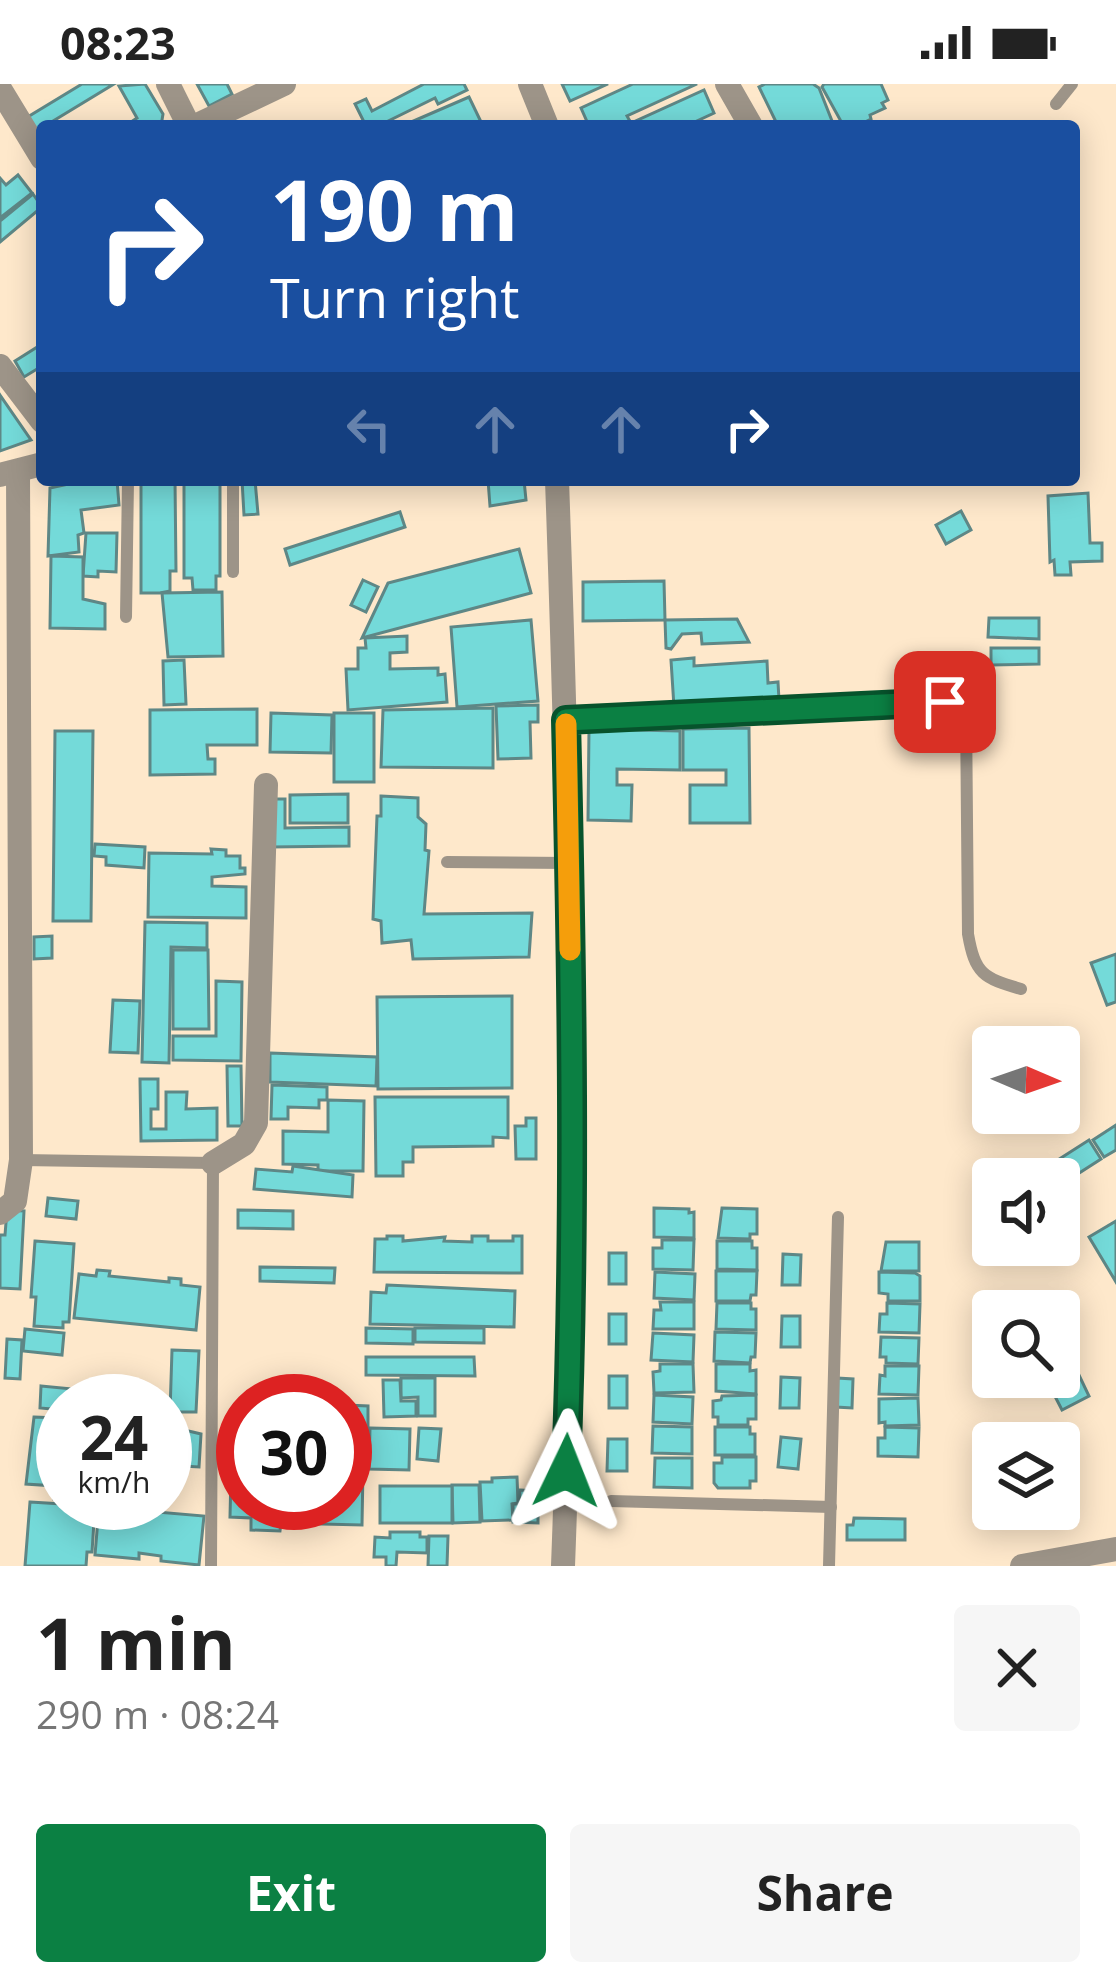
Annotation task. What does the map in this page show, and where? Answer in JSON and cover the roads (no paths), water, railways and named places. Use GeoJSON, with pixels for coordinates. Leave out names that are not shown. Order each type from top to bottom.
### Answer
{"type":"FeatureCollection","features":[{"type":"Feature","properties":{"kind":"street"},"geometry":{"type":"LineString","coordinates":[[168,84],[189,120]]}},
{"type":"Feature","properties":{"kind":"street"},"geometry":{"type":"LineString","coordinates":[[205,120],[284,84]]}},
{"type":"Feature","properties":{"kind":"street"},"geometry":{"type":"LineString","coordinates":[[530,84],[545,120]]}},
{"type":"Feature","properties":{"kind":"street"},"geometry":{"type":"LineString","coordinates":[[727,84],[748,120]]}},
{"type":"Feature","properties":{"kind":"street"},"geometry":{"type":"LineString","coordinates":[[0,89],[36,148]]}},
{"type":"Feature","properties":{"kind":"street"},"geometry":{"type":"LineString","coordinates":[[0,366],[36,414]]}},
{"type":"Feature","properties":{"kind":"street"},"geometry":{"type":"LineString","coordinates":[[0,1213],[15,1201],[21,1160],[20,470]]}},
{"type":"Feature","properties":{"kind":"street"},"geometry":{"type":"LineString","coordinates":[[557,486],[570,863],[570,1377],[562,1566]]}},
{"type":"Feature","properties":{"kind":"street"},"geometry":{"type":"LineString","coordinates":[[213,1162],[244,1144],[256,1124],[266,784]]}},
{"type":"Feature","properties":{"kind":"street"},"geometry":{"type":"LineString","coordinates":[[1022,1566],[1116,1549]]}},
{"type":"Feature","properties":{"kind":"lane"},"geometry":{"type":"LineString","coordinates":[[1056,104],[1072,84]]}},
{"type":"Feature","properties":{"kind":"lane"},"geometry":{"type":"LineString","coordinates":[[126,617],[128,486]]}},
{"type":"Feature","properties":{"kind":"lane"},"geometry":{"type":"LineString","coordinates":[[232,486],[233,572]]}},
{"type":"Feature","properties":{"kind":"lane"},"geometry":{"type":"LineString","coordinates":[[566,720],[962,703],[966,708],[968,934],[973,959],[987,980],[1021,989]]}},
{"type":"Feature","properties":{"kind":"lane"},"geometry":{"type":"LineString","coordinates":[[447,862],[570,863]]}},
{"type":"Feature","properties":{"kind":"lane"},"geometry":{"type":"LineString","coordinates":[[21,1160],[213,1162],[211,1566]]}},
{"type":"Feature","properties":{"kind":"lane"},"geometry":{"type":"LineString","coordinates":[[829,1566],[838,1216]]}},
{"type":"Feature","properties":{"kind":"lane"},"geometry":{"type":"LineString","coordinates":[[610,1501],[831,1507]]}}]}
